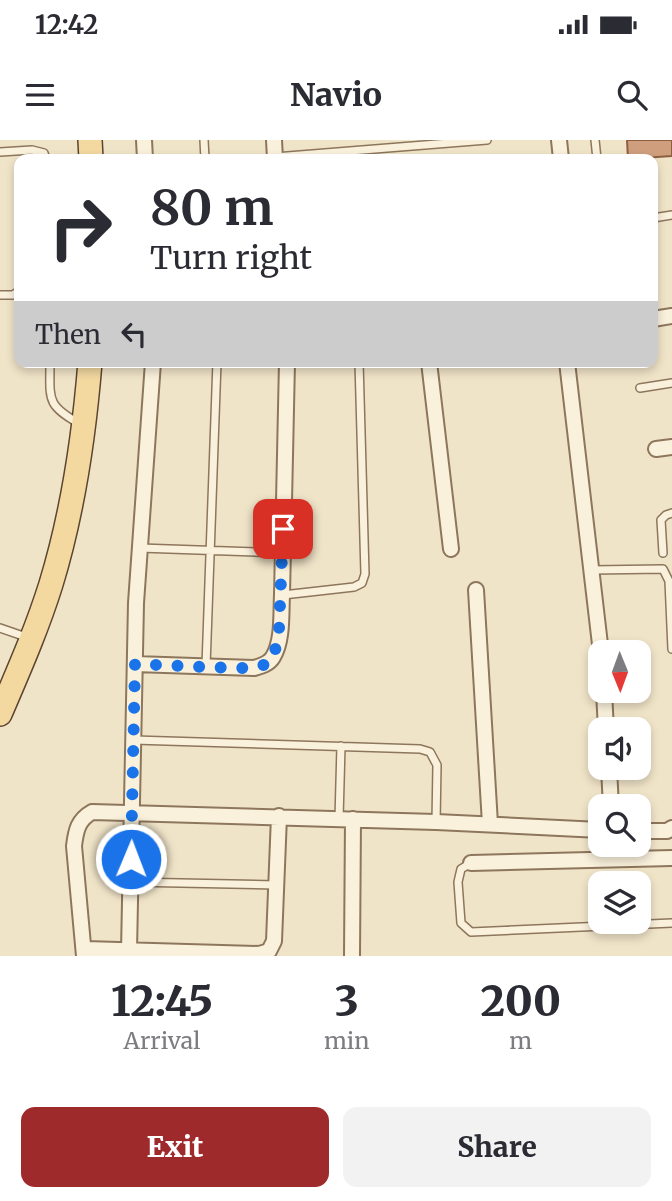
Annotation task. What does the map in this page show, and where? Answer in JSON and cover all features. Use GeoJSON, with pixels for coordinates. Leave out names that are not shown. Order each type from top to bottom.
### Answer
{"type":"FeatureCollection","features":[{"type":"Feature","properties":{"kind":"main road"},"geometry":{"type":"LineString","coordinates":[[0,715],[32,639],[66,530],[84,426],[89,368]]}},
{"type":"Feature","properties":{"kind":"street"},"geometry":{"type":"LineString","coordinates":[[129,951],[139,548],[153,368]]}},
{"type":"Feature","properties":{"kind":"street"},"geometry":{"type":"LineString","coordinates":[[135,664],[254,668],[267,664],[274,656],[282,595],[288,368]]}},
{"type":"Feature","properties":{"kind":"street"},"geometry":{"type":"LineString","coordinates":[[430,368],[452,549]]}},
{"type":"Feature","properties":{"kind":"street"},"geometry":{"type":"LineString","coordinates":[[568,368],[600,640]]}},
{"type":"Feature","properties":{"kind":"street"},"geometry":{"type":"LineString","coordinates":[[656,449],[672,447]]}},
{"type":"Feature","properties":{"kind":"street"},"geometry":{"type":"LineString","coordinates":[[477,590],[490,824]]}},
{"type":"Feature","properties":{"kind":"street"},"geometry":{"type":"LineString","coordinates":[[279,816],[274,941],[269,951],[259,954],[129,951],[85,953],[76,872],[76,830],[82,817],[92,812],[279,816],[588,829]]}},
{"type":"Feature","properties":{"kind":"street"},"geometry":{"type":"LineString","coordinates":[[346,819],[352,956]]}},
{"type":"Feature","properties":{"kind":"street"},"geometry":{"type":"LineString","coordinates":[[651,831],[667,831],[672,828]]}},
{"type":"Feature","properties":{"kind":"street"},"geometry":{"type":"LineString","coordinates":[[471,863],[672,858]]}},
{"type":"Feature","properties":{"kind":"lane"},"geometry":{"type":"LineString","coordinates":[[322,154],[487,140]]}},
{"type":"Feature","properties":{"kind":"lane"},"geometry":{"type":"LineString","coordinates":[[0,152],[32,150],[44,154]]}},
{"type":"Feature","properties":{"kind":"lane"},"geometry":{"type":"LineString","coordinates":[[50,368],[51,400],[58,411],[84,426]]}},
{"type":"Feature","properties":{"kind":"lane"},"geometry":{"type":"LineString","coordinates":[[205,668],[217,368]]}},
{"type":"Feature","properties":{"kind":"lane"},"geometry":{"type":"LineString","coordinates":[[282,595],[354,587],[362,583],[365,574],[359,368]]}},
{"type":"Feature","properties":{"kind":"lane"},"geometry":{"type":"LineString","coordinates":[[640,388],[672,383]]}},
{"type":"Feature","properties":{"kind":"lane"},"geometry":{"type":"LineString","coordinates":[[663,553],[661,520],[672,513]]}},
{"type":"Feature","properties":{"kind":"lane"},"geometry":{"type":"LineString","coordinates":[[139,548],[283,553]]}},
{"type":"Feature","properties":{"kind":"lane"},"geometry":{"type":"LineString","coordinates":[[592,570],[663,569],[669,582],[672,649]]}},
{"type":"Feature","properties":{"kind":"lane"},"geometry":{"type":"LineString","coordinates":[[0,628],[32,639]]}},
{"type":"Feature","properties":{"kind":"lane"},"geometry":{"type":"LineString","coordinates":[[134,740],[407,748],[430,752],[437,765],[436,822]]}},
{"type":"Feature","properties":{"kind":"lane"},"geometry":{"type":"LineString","coordinates":[[341,746],[346,819]]}},
{"type":"Feature","properties":{"kind":"lane"},"geometry":{"type":"LineString","coordinates":[[471,863],[461,869],[458,882],[461,923],[471,932],[672,923]]}},
{"type":"Feature","properties":{"kind":"lane"},"geometry":{"type":"LineString","coordinates":[[130,882],[276,885]]}},
{"type":"Feature","properties":{"kind":"building"},"geometry":{"type":"Polygon","coordinates":[[[627,140],[672,140],[672,156],[628,154],[627,140]]]}},
{"type":"Feature","properties":{"kind":"route"},"geometry":{"type":"LineString","coordinates":[[131,859],[135,664],[205,668],[254,668],[267,664],[274,656],[279,630],[283,529]]}}]}
